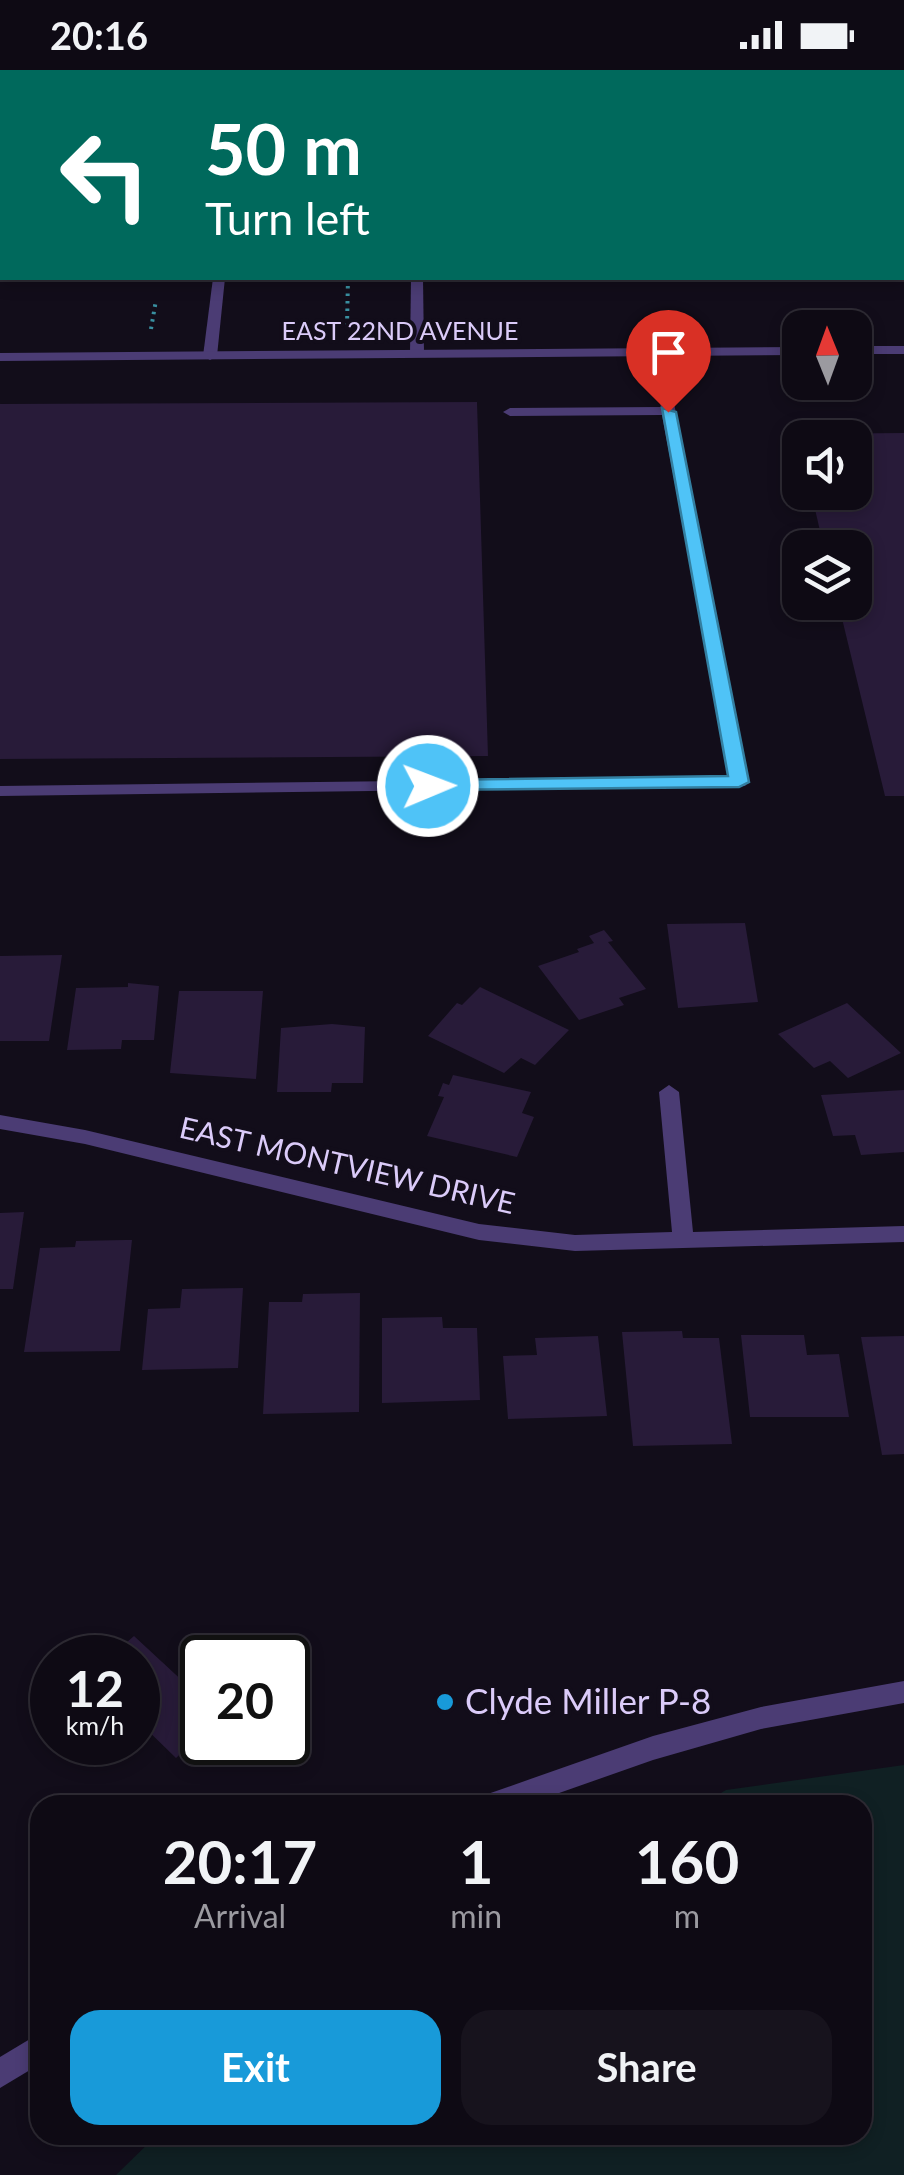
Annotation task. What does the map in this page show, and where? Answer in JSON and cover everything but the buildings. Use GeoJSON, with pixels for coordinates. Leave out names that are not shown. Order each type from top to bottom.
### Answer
{"type":"FeatureCollection","features":[{"type":"Feature","properties":{"kind":"street"},"geometry":{"type":"LineString","coordinates":[[210,356],[219,280]]}},
{"type":"Feature","properties":{"kind":"street"},"geometry":{"type":"LineString","coordinates":[[417,280],[417,353]]}},
{"type":"Feature","properties":{"kind":"street"},"geometry":{"type":"LineString","coordinates":[[872,350],[904,350]]}},
{"type":"Feature","properties":{"kind":"street","name":"EAST 22ND AVENUE"},"geometry":{"type":"LineString","coordinates":[[0,357],[782,351]]}},
{"type":"Feature","properties":{"kind":"street"},"geometry":{"type":"LineString","coordinates":[[0,791],[739,782],[657,352]]}},
{"type":"Feature","properties":{"kind":"street"},"geometry":{"type":"LineString","coordinates":[[510,412],[668,412]]}},
{"type":"Feature","properties":{"kind":"street"},"geometry":{"type":"LineString","coordinates":[[668,1092],[683,1238]]}},
{"type":"Feature","properties":{"kind":"street","name":"EAST MONTVIEW DRIVE"},"geometry":{"type":"LineString","coordinates":[[0,1122],[85,1137],[479,1232],[575,1243],[904,1234]]}},
{"type":"Feature","properties":{"kind":"street"},"geometry":{"type":"LineString","coordinates":[[519,1795],[652,1748],[761,1718],[904,1692]]}},
{"type":"Feature","properties":{"kind":"street"},"geometry":{"type":"LineString","coordinates":[[0,2074],[30,2054]]}},
{"type":"Feature","properties":{"kind":"path"},"geometry":{"type":"LineString","coordinates":[[347,328],[348,280]]}},
{"type":"Feature","properties":{"kind":"path"},"geometry":{"type":"LineString","coordinates":[[152,329],[156,300]]}},
{"type":"Feature","properties":{"kind":"shaded area"},"geometry":{"type":"Polygon","coordinates":[[[904,1765],[904,2175],[116,2175],[147,2145],[872,2145],[872,1795],[718,1795],[726,1790],[904,1765]]]}},
{"type":"Feature","properties":{"kind":"place","name":"Clyde Miller P-8"},"geometry":{"type":"Point","coordinates":[445,1702]}},
{"type":"Feature","properties":{"kind":"route"},"geometry":{"type":"LineString","coordinates":[[428,786],[739,782],[668,412]]}}]}
